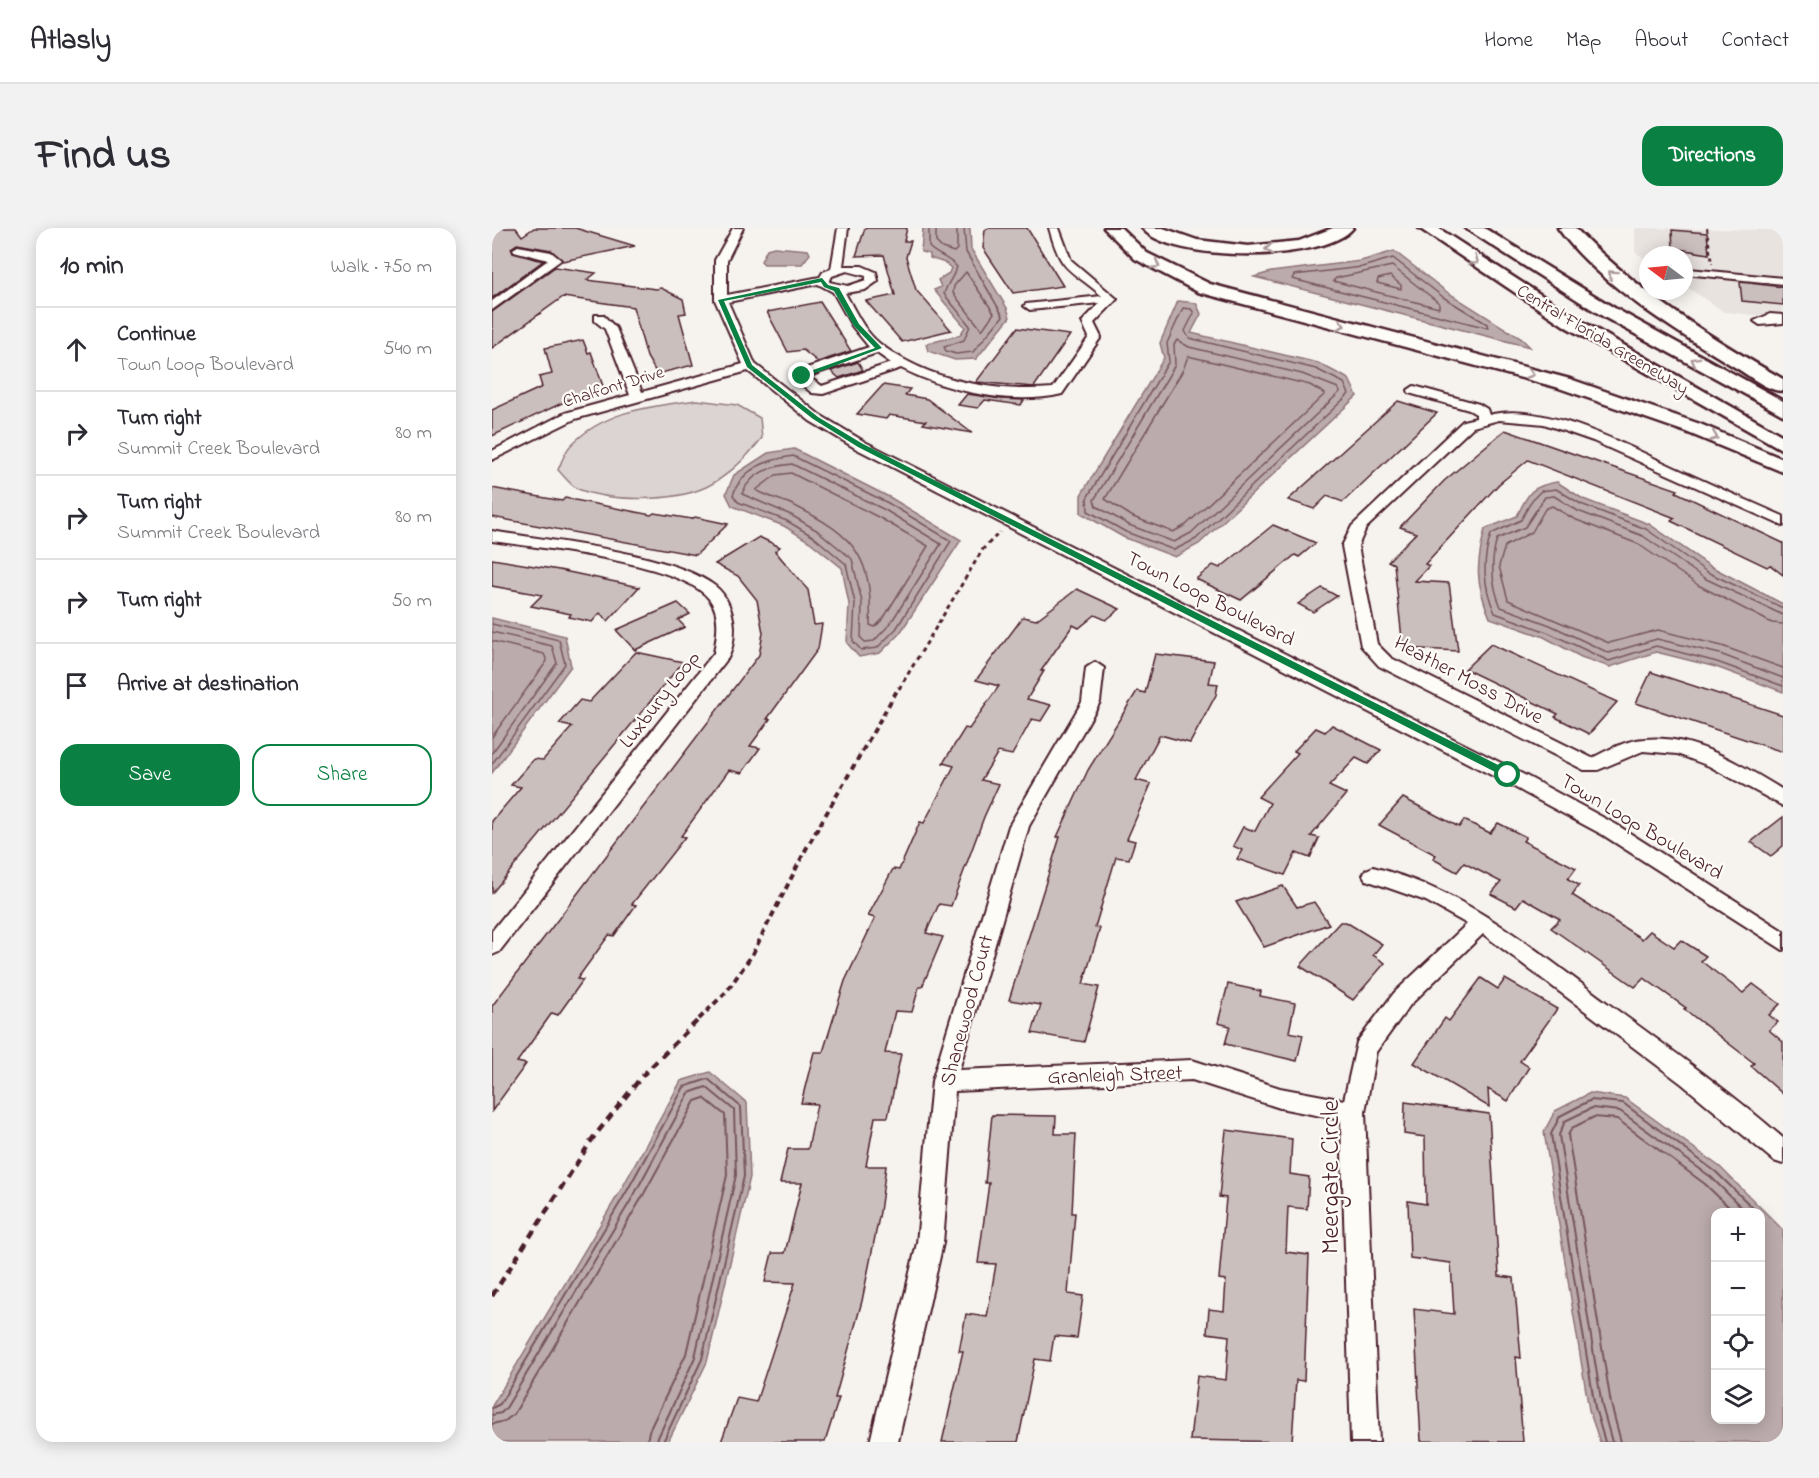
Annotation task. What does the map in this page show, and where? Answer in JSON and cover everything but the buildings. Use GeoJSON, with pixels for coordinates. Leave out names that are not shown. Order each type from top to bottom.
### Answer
{"type":"FeatureCollection","features":[{"type":"Feature","properties":{"kind":"highway"},"geometry":{"type":"LineString","coordinates":[[1112,228],[1141,256],[1204,288],[1563,383],[1682,424],[1783,466]]}},
{"type":"Feature","properties":{"kind":"highway"},"geometry":{"type":"LineString","coordinates":[[1150,228],[1192,244],[1252,250],[1315,242],[1345,228]]}},
{"type":"Feature","properties":{"kind":"highway","name":"Central Florida GreeneWay"},"geometry":{"type":"LineString","coordinates":[[1427,228],[1581,329],[1783,444]]}},
{"type":"Feature","properties":{"kind":"highway","name":"Central Florida GreeneWay"},"geometry":{"type":"LineString","coordinates":[[1473,228],[1610,313],[1783,409]]}},
{"type":"Feature","properties":{"kind":"highway"},"geometry":{"type":"LineString","coordinates":[[1566,228],[1614,276],[1665,316],[1714,348],[1783,387]]}},
{"type":"Feature","properties":{"kind":"street","name":"Town Loop Boulevard"},"geometry":{"type":"LineString","coordinates":[[738,228],[721,260],[721,300],[750,366],[815,418],[861,445],[1508,775],[1610,830],[1783,942]]}},
{"type":"Feature","properties":{"kind":"street"},"geometry":{"type":"LineString","coordinates":[[837,270],[837,256],[843,228]]}},
{"type":"Feature","properties":{"kind":"street"},"geometry":{"type":"LineString","coordinates":[[1054,228],[1063,257],[1077,273],[1102,287],[1112,299]]}},
{"type":"Feature","properties":{"kind":"street"},"geometry":{"type":"LineString","coordinates":[[492,306],[555,260],[547,254],[518,249]]}},
{"type":"Feature","properties":{"kind":"street"},"geometry":{"type":"LineString","coordinates":[[721,300],[822,280],[827,274],[837,270],[862,269],[874,277],[862,287],[837,289],[826,286],[822,280]]}},
{"type":"Feature","properties":{"kind":"street"},"geometry":{"type":"LineString","coordinates":[[1693,272],[1783,281]]}},
{"type":"Feature","properties":{"kind":"street"},"geometry":{"type":"LineString","coordinates":[[837,289],[856,325],[879,348],[900,364],[934,379],[964,386],[1041,394],[1057,392],[1095,337],[1088,322],[1112,299]]}},
{"type":"Feature","properties":{"kind":"street"},"geometry":{"type":"LineString","coordinates":[[1030,306],[1112,299]]}},
{"type":"Feature","properties":{"kind":"street"},"geometry":{"type":"LineString","coordinates":[[599,318],[610,328],[637,396]]}},
{"type":"Feature","properties":{"kind":"street"},"geometry":{"type":"LineString","coordinates":[[1760,321],[1770,318],[1783,319]]}},
{"type":"Feature","properties":{"kind":"street"},"geometry":{"type":"LineString","coordinates":[[879,348],[811,371],[802,378],[817,390],[823,390],[900,364]]}},
{"type":"Feature","properties":{"kind":"street","name":"Chalfont Drive"},"geometry":{"type":"LineString","coordinates":[[492,456],[570,416],[750,366]]}},
{"type":"Feature","properties":{"kind":"street"},"geometry":{"type":"LineString","coordinates":[[1414,390],[1474,407],[1482,412],[1483,420]]}},
{"type":"Feature","properties":{"kind":"street","name":"Heather Moss Drive"},"geometry":{"type":"LineString","coordinates":[[1783,522],[1598,438],[1546,420],[1499,416],[1468,424],[1359,526],[1350,546],[1369,646],[1385,662],[1591,765],[1642,745],[1669,745],[1740,772],[1783,800]]}},
{"type":"Feature","properties":{"kind":"street","name":"Luxbury Loop"},"geometry":{"type":"LineString","coordinates":[[492,536],[651,564],[688,576],[711,591],[724,613],[728,630],[722,654],[492,946]]}},
{"type":"Feature","properties":{"kind":"street","name":"Shanewood Court"},"geometry":{"type":"LineString","coordinates":[[884,1442],[930,1243],[944,1081],[1019,826],[1091,702],[1095,668]]}},
{"type":"Feature","properties":{"kind":"street"},"geometry":{"type":"LineString","coordinates":[[1373,875],[1402,880],[1482,922],[1731,1106],[1783,1153]]}},
{"type":"Feature","properties":{"kind":"street","name":"Meergate Circle"},"geometry":{"type":"LineString","coordinates":[[1365,1442],[1353,1112],[1365,1049],[1402,999],[1482,922]]}},
{"type":"Feature","properties":{"kind":"street","name":"Granleigh Street"},"geometry":{"type":"LineString","coordinates":[[944,1081],[1192,1070],[1280,1098],[1353,1112]]}},
{"type":"Feature","properties":{"kind":"path"},"geometry":{"type":"LineString","coordinates":[[1707,228],[1714,274]]}},
{"type":"Feature","properties":{"kind":"path"},"geometry":{"type":"LineString","coordinates":[[492,1296],[593,1138],[643,1075],[727,992],[752,955],[806,849],[930,634],[983,549],[998,533]]}},
{"type":"Feature","properties":{"kind":"shaded area"},"geometry":{"type":"Polygon","coordinates":[[[1635,228],[1783,230],[1783,318],[1724,312],[1693,291],[1693,246],[1639,246],[1639,254],[1635,252],[1635,228]]]}},
{"type":"Feature","properties":{"kind":"shaded area"},"geometry":{"type":"Polygon","coordinates":[[[697,400],[737,405],[760,418],[762,438],[737,466],[706,487],[693,492],[660,498],[607,496],[578,489],[558,470],[571,445],[584,433],[599,424],[646,408],[697,400]]]}},
{"type":"Feature","properties":{"kind":"water"},"geometry":{"type":"Polygon","coordinates":[[[923,228],[970,228],[971,249],[1007,308],[1010,317],[976,359],[955,360],[928,351],[926,344],[960,335],[965,327],[934,290],[941,287],[938,280],[949,273],[951,268],[945,263],[930,258],[930,254],[921,252],[923,228]]]}},
{"type":"Feature","properties":{"kind":"water"},"geometry":{"type":"Polygon","coordinates":[[[774,247],[808,250],[810,254],[802,264],[764,264],[761,261],[767,249],[774,247]]]}},
{"type":"Feature","properties":{"kind":"water"},"geometry":{"type":"Polygon","coordinates":[[[1394,251],[1447,292],[1522,339],[1530,347],[1254,277],[1271,272],[1361,261],[1394,251]]]}},
{"type":"Feature","properties":{"kind":"water"},"geometry":{"type":"Polygon","coordinates":[[[1178,301],[1196,303],[1201,314],[1191,333],[1318,363],[1349,379],[1357,396],[1199,544],[1175,557],[1123,537],[1081,513],[1081,495],[1164,358],[1160,343],[1178,301]]]}},
{"type":"Feature","properties":{"kind":"water"},"geometry":{"type":"Polygon","coordinates":[[[794,449],[891,498],[961,540],[900,633],[880,653],[859,657],[847,643],[849,604],[842,568],[810,542],[784,526],[732,506],[726,494],[734,475],[768,453],[794,449]]]}},
{"type":"Feature","properties":{"kind":"water"},"geometry":{"type":"Polygon","coordinates":[[[1557,482],[1583,499],[1649,524],[1710,566],[1783,604],[1783,692],[1716,667],[1656,652],[1610,667],[1581,657],[1544,637],[1490,618],[1479,584],[1480,554],[1485,529],[1517,516],[1531,492],[1541,486],[1557,482]]]}},
{"type":"Feature","properties":{"kind":"water"},"geometry":{"type":"Polygon","coordinates":[[[492,618],[565,636],[571,666],[492,773],[492,618]]]}},
{"type":"Feature","properties":{"kind":"water"},"geometry":{"type":"Polygon","coordinates":[[[710,1072],[747,1103],[750,1177],[707,1362],[668,1442],[492,1442],[492,1406],[622,1188],[681,1081],[710,1072]]]}},
{"type":"Feature","properties":{"kind":"water"},"geometry":{"type":"Polygon","coordinates":[[[1590,1093],[1625,1098],[1720,1167],[1761,1208],[1711,1208],[1711,1424],[1765,1424],[1765,1212],[1783,1230],[1783,1442],[1600,1442],[1589,1410],[1544,1132],[1555,1111],[1590,1093]]]}},
{"type":"Feature","properties":{"kind":"route"},"geometry":{"type":"LineString","coordinates":[[802,376],[879,348],[856,325],[837,289],[826,286],[822,280],[721,300],[750,366],[815,418],[861,445],[1508,775]]}}]}
